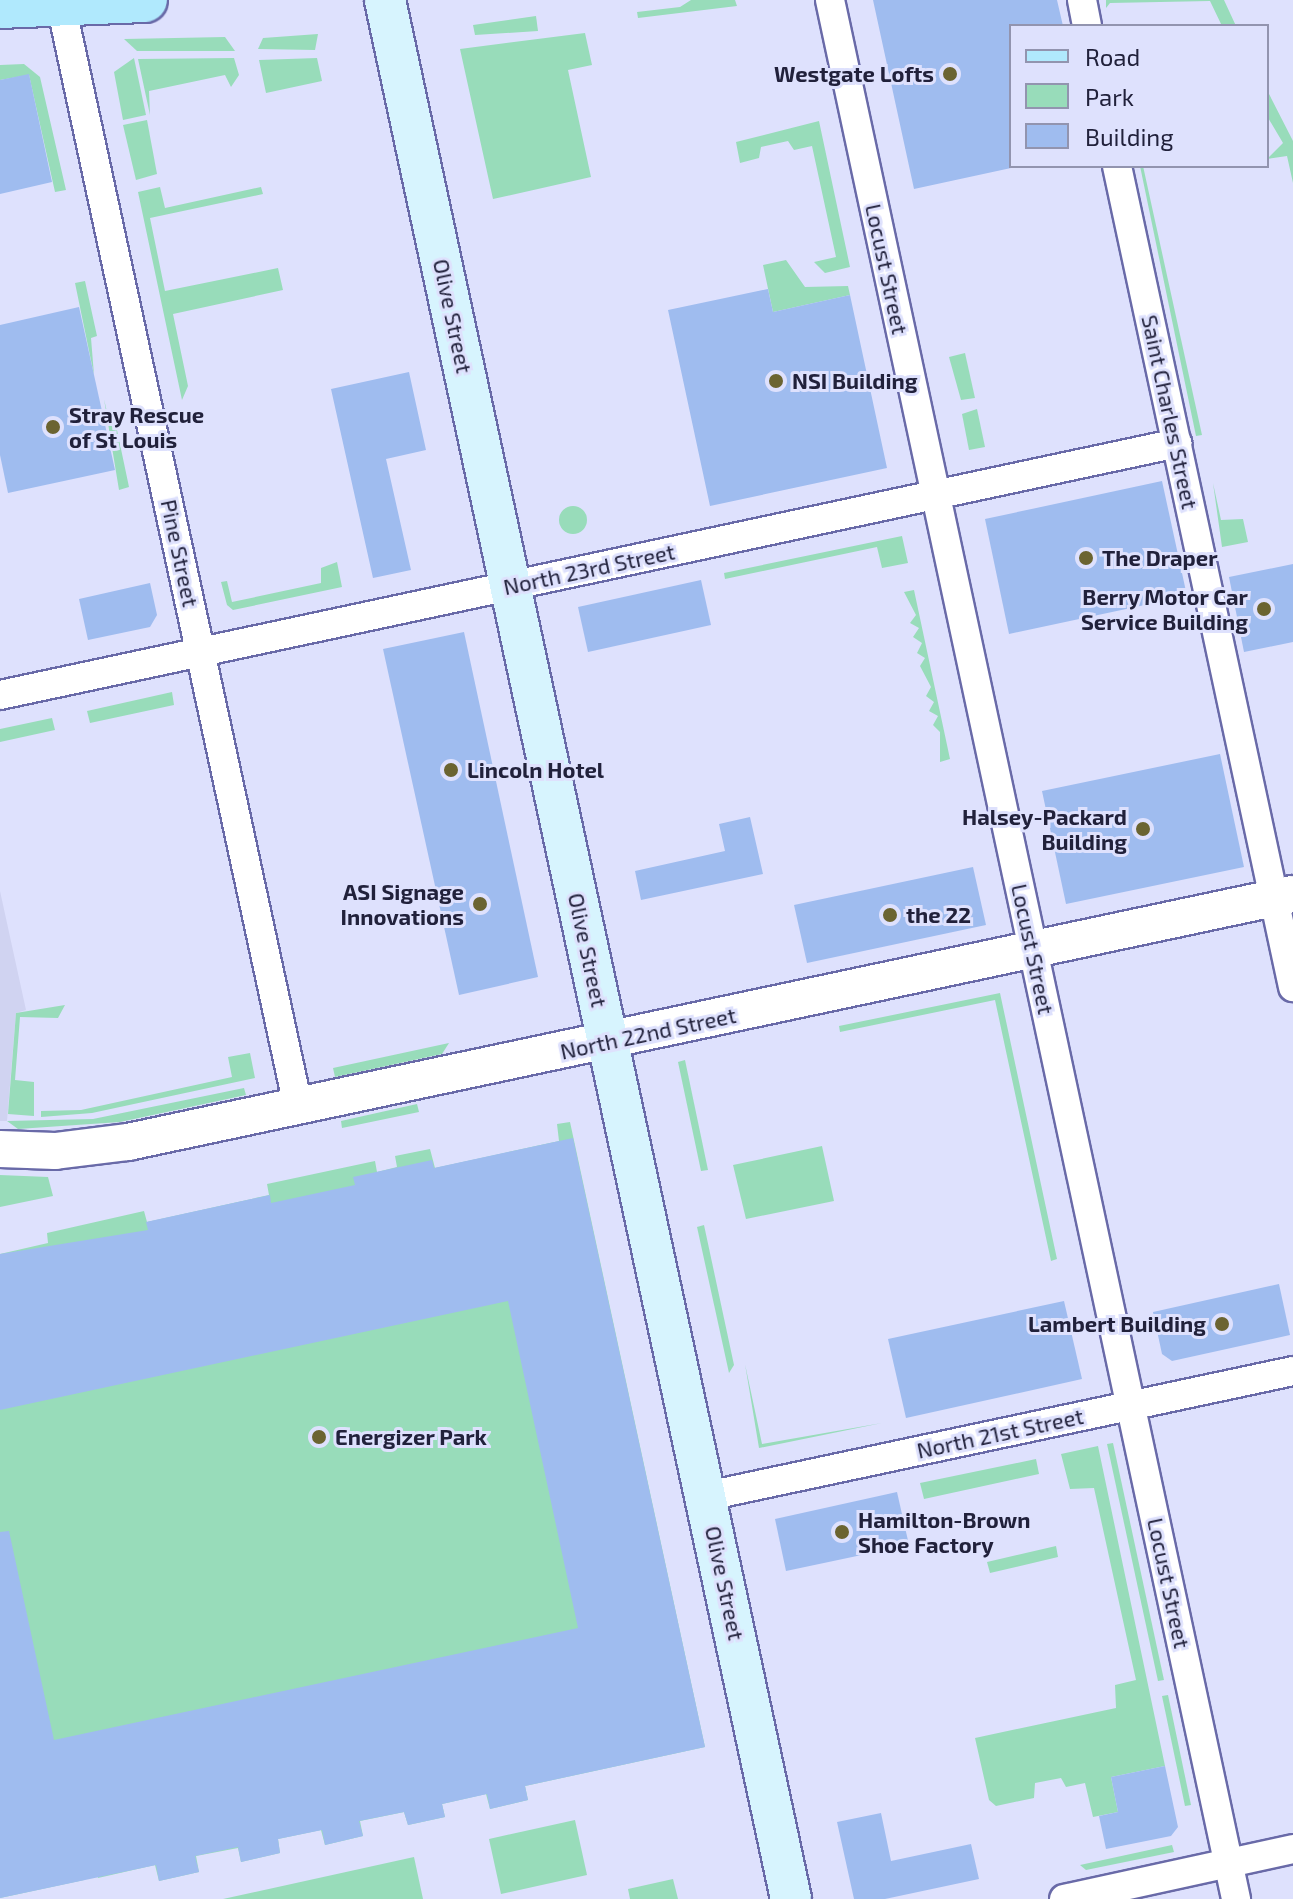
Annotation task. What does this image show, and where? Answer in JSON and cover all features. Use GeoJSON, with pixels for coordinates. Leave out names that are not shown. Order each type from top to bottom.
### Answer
{"type":"FeatureCollection","features":[{"type":"Feature","properties":{"kind":"main road"},"geometry":{"type":"LineString","coordinates":[[0,6],[145,0]]}},
{"type":"Feature","properties":{"kind":"main road","name":"Olive Street"},"geometry":{"type":"LineString","coordinates":[[385,0],[791,1899]]}},
{"type":"Feature","properties":{"kind":"street","name":"Locust Street"},"geometry":{"type":"LineString","coordinates":[[830,0],[1236,1899]]}},
{"type":"Feature","properties":{"kind":"street"},"geometry":{"type":"LineString","coordinates":[[1082,0],[1087,24]]}},
{"type":"Feature","properties":{"kind":"street","name":"Pine Street"},"geometry":{"type":"LineString","coordinates":[[60,2],[298,1106]]}},
{"type":"Feature","properties":{"kind":"street","name":"Saint Charles Street"},"geometry":{"type":"LineString","coordinates":[[1117,168],[1177,443],[1284,896],[1293,987]]}},
{"type":"Feature","properties":{"kind":"street","name":"North 23rd Street"},"geometry":{"type":"LineString","coordinates":[[0,695],[1177,443]]}},
{"type":"Feature","properties":{"kind":"street","name":"North 22nd Street"},"geometry":{"type":"LineString","coordinates":[[0,1149],[88,1149],[608,1042],[1284,896]]}},
{"type":"Feature","properties":{"kind":"street","name":"North 21st Street"},"geometry":{"type":"LineString","coordinates":[[707,1496],[1293,1371]]}},
{"type":"Feature","properties":{"kind":"street"},"geometry":{"type":"LineString","coordinates":[[1064,1899],[1293,1849]]}},
{"type":"Feature","properties":{"kind":"shaded area"},"geometry":{"type":"Polygon","coordinates":[[[0,891],[26,1010],[16,1013],[7,1121],[0,1121],[0,891]]]}},
{"type":"Feature","properties":{"kind":"green space"},"geometry":{"type":"Polygon","coordinates":[[[691,0],[735,0],[737,6],[638,18],[637,12],[680,7],[691,0]]]}},
{"type":"Feature","properties":{"kind":"green space"},"geometry":{"type":"Polygon","coordinates":[[[1106,0],[1224,0],[1235,24],[1221,24],[1210,1],[1110,3],[1106,8],[1106,0]]]}},
{"type":"Feature","properties":{"kind":"green space"},"geometry":{"type":"Polygon","coordinates":[[[536,16],[538,31],[475,35],[473,25],[536,16]]]}},
{"type":"Feature","properties":{"kind":"green space"},"geometry":{"type":"Polygon","coordinates":[[[585,33],[592,65],[568,70],[591,177],[493,199],[460,49],[585,33]]]}},
{"type":"Feature","properties":{"kind":"green space"},"geometry":{"type":"Polygon","coordinates":[[[318,34],[315,50],[258,49],[263,38],[318,34]]]}},
{"type":"Feature","properties":{"kind":"green space"},"geometry":{"type":"Polygon","coordinates":[[[225,37],[235,51],[137,51],[124,39],[225,37]]]}},
{"type":"Feature","properties":{"kind":"green space"},"geometry":{"type":"Polygon","coordinates":[[[134,58],[146,115],[123,120],[114,72],[134,58]]]}},
{"type":"Feature","properties":{"kind":"green space"},"geometry":{"type":"Polygon","coordinates":[[[234,58],[239,75],[231,87],[225,75],[149,91],[150,115],[138,59],[234,58]]]}},
{"type":"Feature","properties":{"kind":"green space"},"geometry":{"type":"Polygon","coordinates":[[[317,58],[322,81],[266,93],[259,60],[317,58]]]}},
{"type":"Feature","properties":{"kind":"green space"},"geometry":{"type":"Polygon","coordinates":[[[24,64],[40,77],[66,190],[55,192],[29,75],[0,80],[0,65],[24,64]]]}},
{"type":"Feature","properties":{"kind":"green space"},"geometry":{"type":"Polygon","coordinates":[[[1269,94],[1293,141],[1293,183],[1287,156],[1269,159],[1283,143],[1269,119],[1269,94]]]}},
{"type":"Feature","properties":{"kind":"green space"},"geometry":{"type":"Polygon","coordinates":[[[147,120],[157,174],[136,180],[123,125],[147,120]]]}},
{"type":"Feature","properties":{"kind":"green space"},"geometry":{"type":"Polygon","coordinates":[[[819,121],[850,267],[825,273],[814,262],[836,257],[812,146],[794,150],[788,141],[761,147],[759,158],[740,163],[736,142],[819,121]]]}},
{"type":"Feature","properties":{"kind":"green space"},"geometry":{"type":"Polygon","coordinates":[[[1140,168],[1143,168],[1202,435],[1196,436],[1140,168]]]}},
{"type":"Feature","properties":{"kind":"green space"},"geometry":{"type":"Polygon","coordinates":[[[160,187],[165,208],[261,187],[263,194],[150,218],[165,291],[278,268],[283,290],[173,314],[188,386],[182,400],[138,192],[160,187]]]}},
{"type":"Feature","properties":{"kind":"green space"},"geometry":{"type":"Polygon","coordinates":[[[786,260],[805,287],[848,286],[850,295],[773,312],[763,265],[786,260]]]}},
{"type":"Feature","properties":{"kind":"green space"},"geometry":{"type":"Polygon","coordinates":[[[85,281],[97,336],[91,338],[94,375],[75,283],[85,281]]]}},
{"type":"Feature","properties":{"kind":"green space"},"geometry":{"type":"Polygon","coordinates":[[[965,353],[975,398],[961,400],[949,357],[965,353]]]}},
{"type":"Feature","properties":{"kind":"green space"},"geometry":{"type":"Polygon","coordinates":[[[104,399],[107,412],[113,411],[129,487],[119,490],[104,399]]]}},
{"type":"Feature","properties":{"kind":"green space"},"geometry":{"type":"Polygon","coordinates":[[[977,409],[985,447],[969,450],[962,414],[977,409]]]}},
{"type":"Feature","properties":{"kind":"green space"},"geometry":{"type":"Polygon","coordinates":[[[1213,483],[1221,520],[1243,519],[1248,542],[1222,547],[1213,483]]]}},
{"type":"Feature","properties":{"kind":"green space"},"geometry":{"type":"Polygon","coordinates":[[[573,506],[583,510],[587,520],[583,530],[573,534],[563,530],[559,520],[563,510],[573,506]]]}},
{"type":"Feature","properties":{"kind":"green space"},"geometry":{"type":"Polygon","coordinates":[[[902,536],[908,563],[882,568],[877,547],[725,579],[724,573],[902,536]]]}},
{"type":"Feature","properties":{"kind":"green space"},"geometry":{"type":"Polygon","coordinates":[[[337,562],[342,587],[233,610],[227,605],[221,582],[227,581],[232,602],[321,583],[321,568],[337,562]]]}},
{"type":"Feature","properties":{"kind":"green space"},"geometry":{"type":"Polygon","coordinates":[[[914,590],[950,759],[940,762],[940,732],[933,725],[938,716],[929,711],[934,702],[926,696],[931,687],[920,666],[925,658],[917,653],[922,643],[913,637],[919,628],[910,623],[916,615],[904,592],[914,590]]]}},
{"type":"Feature","properties":{"kind":"green space"},"geometry":{"type":"Polygon","coordinates":[[[172,692],[174,705],[90,723],[87,711],[172,692]]]}},
{"type":"Feature","properties":{"kind":"green space"},"geometry":{"type":"Polygon","coordinates":[[[52,718],[55,730],[0,742],[0,729],[52,718]]]}},
{"type":"Feature","properties":{"kind":"green space"},"geometry":{"type":"Polygon","coordinates":[[[1000,993],[1057,1259],[1051,1261],[995,1000],[840,1032],[839,1026],[1000,993]]]}},
{"type":"Feature","properties":{"kind":"green space"},"geometry":{"type":"Polygon","coordinates":[[[65,1005],[58,1018],[20,1017],[15,1080],[34,1082],[34,1116],[8,1114],[16,1013],[65,1005]]]}},
{"type":"Feature","properties":{"kind":"green space"},"geometry":{"type":"Polygon","coordinates":[[[449,1043],[442,1054],[335,1077],[333,1068],[449,1043]]]}},
{"type":"Feature","properties":{"kind":"green space"},"geometry":{"type":"Polygon","coordinates":[[[250,1053],[255,1078],[92,1113],[41,1117],[41,1111],[81,1110],[232,1077],[228,1057],[250,1053]]]}},
{"type":"Feature","properties":{"kind":"green space"},"geometry":{"type":"Polygon","coordinates":[[[685,1060],[708,1170],[701,1171],[678,1062],[685,1060]]]}},
{"type":"Feature","properties":{"kind":"green space"},"geometry":{"type":"Polygon","coordinates":[[[244,1088],[246,1095],[120,1122],[18,1129],[7,1121],[93,1119],[244,1088]]]}},
{"type":"Feature","properties":{"kind":"green space"},"geometry":{"type":"Polygon","coordinates":[[[417,1104],[419,1112],[342,1128],[341,1121],[417,1104]]]}},
{"type":"Feature","properties":{"kind":"green space","name":"Energizer Park"},"geometry":{"type":"Polygon","coordinates":[[[570,1122],[705,1747],[525,1786],[528,1800],[490,1809],[486,1794],[442,1804],[445,1817],[408,1825],[404,1812],[360,1821],[363,1836],[325,1845],[321,1830],[278,1839],[280,1853],[241,1862],[238,1848],[196,1856],[199,1872],[159,1881],[155,1865],[98,1878],[96,1868],[84,1880],[0,1898],[0,1254],[48,1243],[47,1233],[144,1211],[147,1222],[269,1195],[267,1184],[375,1161],[377,1172],[397,1167],[395,1156],[430,1149],[435,1168],[559,1141],[557,1124],[570,1122]]]}},
{"type":"Feature","properties":{"kind":"green space"},"geometry":{"type":"Polygon","coordinates":[[[822,1146],[834,1201],[746,1219],[733,1165],[822,1146]]]}},
{"type":"Feature","properties":{"kind":"green space"},"geometry":{"type":"Polygon","coordinates":[[[0,1175],[48,1177],[53,1196],[0,1207],[0,1175]]]}},
{"type":"Feature","properties":{"kind":"green space"},"geometry":{"type":"Polygon","coordinates":[[[704,1225],[734,1365],[729,1373],[697,1227],[704,1225]]]}},
{"type":"Feature","properties":{"kind":"green space"},"geometry":{"type":"Polygon","coordinates":[[[745,1364],[762,1444],[882,1423],[759,1448],[745,1364]]]}},
{"type":"Feature","properties":{"kind":"green space"},"geometry":{"type":"Polygon","coordinates":[[[1113,1443],[1164,1680],[1158,1681],[1107,1444],[1113,1443]]]}},
{"type":"Feature","properties":{"kind":"green space"},"geometry":{"type":"Polygon","coordinates":[[[1098,1446],[1165,1766],[1111,1777],[1118,1812],[1093,1817],[1085,1783],[1066,1787],[1061,1778],[1035,1783],[1034,1798],[996,1806],[989,1800],[975,1738],[1116,1708],[1115,1685],[1136,1680],[1094,1488],[1070,1489],[1061,1454],[1098,1446]]]}},
{"type":"Feature","properties":{"kind":"green space"},"geometry":{"type":"Polygon","coordinates":[[[1036,1459],[1039,1474],[924,1499],[920,1483],[1036,1459]]]}},
{"type":"Feature","properties":{"kind":"green space"},"geometry":{"type":"Polygon","coordinates":[[[1056,1546],[1058,1557],[990,1573],[987,1562],[1056,1546]]]}},
{"type":"Feature","properties":{"kind":"green space"},"geometry":{"type":"Polygon","coordinates":[[[1168,1695],[1191,1805],[1185,1806],[1162,1696],[1168,1695]]]}},
{"type":"Feature","properties":{"kind":"green space"},"geometry":{"type":"Polygon","coordinates":[[[575,1820],[587,1875],[501,1894],[489,1839],[575,1820]]]}},
{"type":"Feature","properties":{"kind":"green space"},"geometry":{"type":"Polygon","coordinates":[[[1172,1845],[1174,1852],[1086,1870],[1080,1865],[1172,1845]]]}},
{"type":"Feature","properties":{"kind":"green space"},"geometry":{"type":"Polygon","coordinates":[[[414,1857],[423,1899],[223,1899],[414,1857]]]}},
{"type":"Feature","properties":{"kind":"green space"},"geometry":{"type":"Polygon","coordinates":[[[673,1879],[678,1899],[630,1899],[628,1889],[673,1879]]]}},
{"type":"Feature","properties":{"kind":"building","name":"Westgate Lofts"},"geometry":{"type":"Polygon","coordinates":[[[873,0],[1057,0],[1063,24],[1009,24],[1011,168],[914,189],[873,0]]]}},
{"type":"Feature","properties":{"kind":"building"},"geometry":{"type":"Polygon","coordinates":[[[29,74],[52,182],[0,194],[0,80],[29,74]]]}},
{"type":"Feature","properties":{"kind":"building","name":"NSI Building"},"geometry":{"type":"Polygon","coordinates":[[[768,289],[773,312],[850,295],[887,468],[710,506],[668,310],[768,289]]]}},
{"type":"Feature","properties":{"kind":"building","name":"Stray Rescue of St Louis"},"geometry":{"type":"Polygon","coordinates":[[[79,307],[115,470],[8,493],[0,455],[0,325],[79,307]]]}},
{"type":"Feature","properties":{"kind":"building"},"geometry":{"type":"Polygon","coordinates":[[[409,372],[426,450],[386,459],[411,570],[373,578],[331,389],[409,372]]]}},
{"type":"Feature","properties":{"kind":"building","name":"The Draper"},"geometry":{"type":"Polygon","coordinates":[[[1162,481],[1187,596],[1009,634],[985,519],[1162,481]]]}},
{"type":"Feature","properties":{"kind":"building","name":"Berry Motor Car Service Building"},"geometry":{"type":"Polygon","coordinates":[[[1293,564],[1293,642],[1244,652],[1229,577],[1293,564]]]}},
{"type":"Feature","properties":{"kind":"building"},"geometry":{"type":"Polygon","coordinates":[[[701,580],[711,625],[588,652],[578,607],[701,580]]]}},
{"type":"Feature","properties":{"kind":"building"},"geometry":{"type":"Polygon","coordinates":[[[150,583],[157,615],[150,627],[88,640],[79,599],[150,583]]]}},
{"type":"Feature","properties":{"kind":"building"},"geometry":{"type":"Polygon","coordinates":[[[464,632],[538,977],[459,995],[383,649],[464,632]]]}},
{"type":"Feature","properties":{"kind":"building","name":"Halsey-Packard Building"},"geometry":{"type":"Polygon","coordinates":[[[1220,754],[1244,867],[1066,904],[1042,791],[1220,754]]]}},
{"type":"Feature","properties":{"kind":"building"},"geometry":{"type":"Polygon","coordinates":[[[750,817],[763,874],[641,900],[635,871],[725,851],[719,824],[750,817]]]}},
{"type":"Feature","properties":{"kind":"building","name":"the 22"},"geometry":{"type":"Polygon","coordinates":[[[973,867],[986,925],[807,963],[794,905],[973,867]]]}},
{"type":"Feature","properties":{"kind":"building","name":"Energizer Park"},"geometry":{"type":"Polygon","coordinates":[[[573,1138],[705,1747],[525,1786],[528,1800],[490,1809],[487,1794],[442,1804],[445,1817],[408,1825],[404,1812],[359,1821],[363,1836],[325,1845],[322,1830],[278,1839],[280,1853],[241,1862],[238,1847],[195,1856],[199,1872],[159,1881],[156,1865],[0,1898],[0,1532],[9,1531],[54,1740],[578,1628],[508,1301],[0,1410],[0,1254],[148,1230],[146,1222],[270,1195],[271,1203],[355,1185],[353,1177],[432,1160],[434,1168],[573,1138]]]}},
{"type":"Feature","properties":{"kind":"building","name":"Lambert Building"},"geometry":{"type":"Polygon","coordinates":[[[1279,1284],[1290,1335],[1172,1361],[1162,1354],[1153,1312],[1279,1284]]]}},
{"type":"Feature","properties":{"kind":"building"},"geometry":{"type":"Polygon","coordinates":[[[1064,1301],[1082,1379],[906,1418],[888,1339],[1064,1301]]]}},
{"type":"Feature","properties":{"kind":"building","name":"Hamilton-Brown Shoe Factory"},"geometry":{"type":"Polygon","coordinates":[[[897,1492],[909,1545],[786,1571],[775,1519],[897,1492]]]}},
{"type":"Feature","properties":{"kind":"building"},"geometry":{"type":"Polygon","coordinates":[[[1165,1766],[1178,1827],[1171,1836],[1106,1849],[1099,1816],[1118,1812],[1111,1777],[1165,1766]]]}},
{"type":"Feature","properties":{"kind":"building"},"geometry":{"type":"Polygon","coordinates":[[[881,1813],[891,1861],[971,1844],[979,1879],[885,1899],[854,1899],[837,1822],[881,1813]]]}},
{"type":"Feature","properties":{"kind":"place","name":"Westgate Lofts"},"geometry":{"type":"Point","coordinates":[950,74]}},
{"type":"Feature","properties":{"kind":"place","name":"NSI Building"},"geometry":{"type":"Point","coordinates":[776,381]}},
{"type":"Feature","properties":{"kind":"place","name":"Stray Rescue of St Louis"},"geometry":{"type":"Point","coordinates":[53,427]}},
{"type":"Feature","properties":{"kind":"place","name":"The Draper"},"geometry":{"type":"Point","coordinates":[1086,558]}},
{"type":"Feature","properties":{"kind":"place","name":"Berry Motor Car Service Building"},"geometry":{"type":"Point","coordinates":[1264,609]}},
{"type":"Feature","properties":{"kind":"place","name":"Lincoln Hotel"},"geometry":{"type":"Point","coordinates":[451,770]}},
{"type":"Feature","properties":{"kind":"place","name":"Halsey-Packard Building"},"geometry":{"type":"Point","coordinates":[1143,829]}},
{"type":"Feature","properties":{"kind":"place","name":"ASI Signage Innovations"},"geometry":{"type":"Point","coordinates":[480,904]}},
{"type":"Feature","properties":{"kind":"place","name":"the 22"},"geometry":{"type":"Point","coordinates":[890,915]}},
{"type":"Feature","properties":{"kind":"place","name":"Lambert Building"},"geometry":{"type":"Point","coordinates":[1222,1324]}},
{"type":"Feature","properties":{"kind":"place","name":"Energizer Park"},"geometry":{"type":"Point","coordinates":[319,1437]}},
{"type":"Feature","properties":{"kind":"place","name":"Hamilton-Brown Shoe Factory"},"geometry":{"type":"Point","coordinates":[842,1532]}}]}
